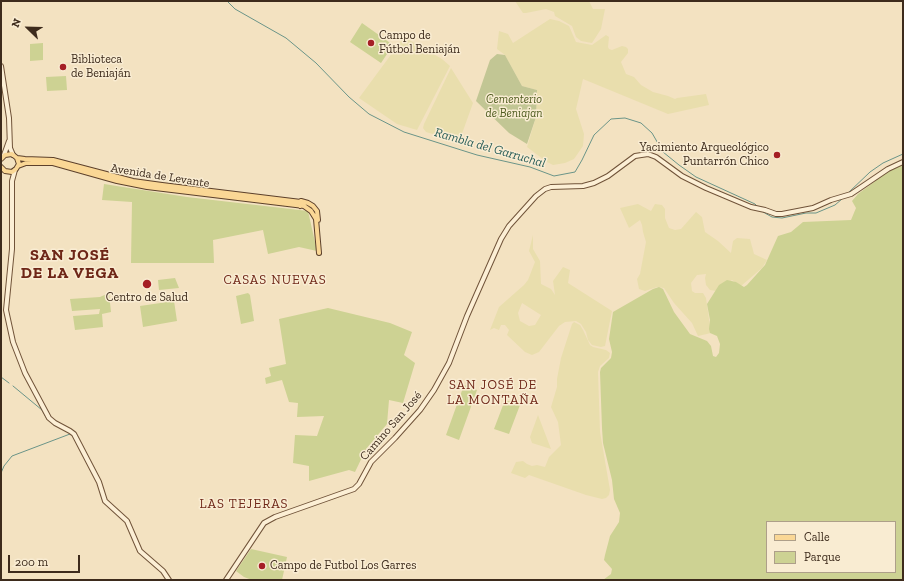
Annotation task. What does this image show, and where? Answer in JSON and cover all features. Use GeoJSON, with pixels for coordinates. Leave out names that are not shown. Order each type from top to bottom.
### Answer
{"type":"FeatureCollection","features":[{"type":"Feature","properties":{"kind":"main road"},"geometry":{"type":"LineString","coordinates":[[1,66],[10,134],[10,148],[15,156],[18,166],[15,170],[12,181],[12,249],[6,310],[13,342],[25,375],[50,419],[74,434],[106,501],[127,521],[140,551],[163,571],[169,580]]}},
{"type":"Feature","properties":{"kind":"main road"},"geometry":{"type":"LineString","coordinates":[[2,157],[10,134]]}},
{"type":"Feature","properties":{"kind":"main road","name":"Avenida de Levante"},"geometry":{"type":"LineString","coordinates":[[2,157],[9,154],[25,160],[42,159],[59,161],[118,177],[162,186],[301,202],[302,204],[300,206]]}},
{"type":"Feature","properties":{"kind":"main road","name":"Camino San José"},"geometry":{"type":"LineString","coordinates":[[226,580],[258,530],[265,522],[356,488],[370,463],[395,438],[424,405],[434,390],[452,355],[467,316],[501,239],[516,218],[536,196],[545,189],[555,187],[583,186],[594,183],[608,176],[635,156],[648,154],[656,157],[692,182],[751,207],[776,214],[782,214],[813,208],[850,194],[888,169],[903,162]]}},
{"type":"Feature","properties":{"kind":"main road","name":"Avenida de Levante"},"geometry":{"type":"LineString","coordinates":[[18,166],[26,163],[53,163],[117,181],[147,187],[300,206],[309,209],[316,217],[321,253],[318,215],[316,209],[307,202],[290,201]]}},
{"type":"Feature","properties":{"kind":"main road"},"geometry":{"type":"LineString","coordinates":[[1,167],[8,172],[12,181]]}},
{"type":"Feature","properties":{"kind":"main road"},"geometry":{"type":"LineString","coordinates":[[8,172],[15,170]]}},
{"type":"Feature","properties":{"kind":"shaded area"},"geometry":{"type":"Polygon","coordinates":[[[515,1],[589,1],[593,9],[605,9],[601,29],[592,43],[581,41],[576,37],[572,26],[555,16],[554,12],[546,9],[523,13],[515,1]]]}},
{"type":"Feature","properties":{"kind":"shaded area"},"geometry":{"type":"Polygon","coordinates":[[[550,19],[559,21],[569,26],[576,42],[592,45],[606,35],[609,37],[609,49],[612,50],[622,46],[626,47],[628,49],[628,53],[621,62],[626,74],[634,77],[641,85],[653,92],[675,99],[706,94],[709,105],[668,114],[583,79],[576,109],[584,134],[583,146],[574,159],[565,163],[553,165],[547,162],[527,147],[536,117],[537,90],[522,86],[505,55],[497,49],[499,31],[508,34],[513,43],[550,19]]]}},
{"type":"Feature","properties":{"kind":"shaded area"},"geometry":{"type":"Polygon","coordinates":[[[404,37],[442,59],[450,66],[417,130],[397,124],[359,98],[404,37]]]}},
{"type":"Feature","properties":{"kind":"shaded area"},"geometry":{"type":"Polygon","coordinates":[[[451,68],[473,103],[459,142],[426,132],[423,128],[451,68]]]}},
{"type":"Feature","properties":{"kind":"shaded area"},"geometry":{"type":"Polygon","coordinates":[[[638,204],[651,211],[655,204],[662,205],[665,209],[665,218],[669,228],[675,230],[681,229],[696,212],[702,217],[705,232],[731,253],[733,241],[737,238],[750,239],[754,254],[767,260],[762,268],[741,286],[732,280],[716,291],[710,290],[706,285],[706,274],[697,275],[691,283],[692,291],[695,293],[703,293],[706,298],[711,333],[698,336],[692,323],[674,303],[664,288],[657,287],[645,291],[639,289],[637,279],[640,274],[646,242],[640,220],[629,228],[620,208],[638,204]]]}},
{"type":"Feature","properties":{"kind":"shaded area"},"geometry":{"type":"Polygon","coordinates":[[[533,235],[533,249],[540,261],[541,284],[551,289],[555,295],[553,281],[563,267],[570,270],[568,283],[612,311],[605,346],[601,347],[592,345],[588,340],[586,332],[581,324],[576,321],[565,322],[559,326],[539,352],[532,355],[525,352],[507,335],[509,330],[505,325],[501,325],[499,330],[494,328],[490,330],[499,307],[528,280],[535,262],[529,251],[533,235]],[[522,303],[518,313],[520,321],[529,326],[535,325],[541,315],[522,303]]]}},
{"type":"Feature","properties":{"kind":"shaded area"},"geometry":{"type":"Polygon","coordinates":[[[574,322],[580,325],[590,345],[606,350],[610,353],[609,358],[600,366],[598,372],[600,432],[610,490],[609,495],[602,499],[529,475],[525,478],[511,473],[516,462],[523,461],[532,466],[537,465],[545,467],[549,457],[561,445],[558,422],[551,407],[557,387],[561,358],[572,324],[574,322]]]}},
{"type":"Feature","properties":{"kind":"shaded area"},"geometry":{"type":"Polygon","coordinates":[[[538,415],[551,449],[532,443],[530,437],[538,415]]]}},
{"type":"Feature","properties":{"kind":"green space","name":"Campo de Fútbol Beniaján"},"geometry":{"type":"Polygon","coordinates":[[[362,23],[393,45],[381,63],[350,42],[362,23]]]}},
{"type":"Feature","properties":{"kind":"green space"},"geometry":{"type":"Polygon","coordinates":[[[43,43],[43,60],[30,61],[30,44],[43,43]]]}},
{"type":"Feature","properties":{"kind":"green space","name":"Cementerio de Beniajan"},"geometry":{"type":"Polygon","coordinates":[[[497,54],[505,55],[522,86],[537,90],[536,117],[527,144],[509,133],[476,101],[490,60],[497,54]]]}},
{"type":"Feature","properties":{"kind":"green space"},"geometry":{"type":"Polygon","coordinates":[[[66,76],[67,90],[47,91],[46,77],[66,76]]]}},
{"type":"Feature","properties":{"kind":"green space"},"geometry":{"type":"Polygon","coordinates":[[[903,165],[903,580],[603,580],[611,574],[612,569],[604,560],[610,536],[619,522],[620,513],[614,499],[612,480],[603,443],[600,372],[601,368],[611,358],[612,352],[609,339],[613,312],[659,287],[663,289],[674,312],[690,334],[707,341],[711,346],[713,356],[716,357],[719,353],[720,344],[717,336],[710,333],[710,320],[707,304],[719,285],[727,280],[736,282],[744,287],[747,285],[765,265],[778,236],[791,232],[803,222],[851,220],[856,208],[852,201],[858,194],[882,174],[903,165]]]}},
{"type":"Feature","properties":{"kind":"green space"},"geometry":{"type":"Polygon","coordinates":[[[104,184],[187,197],[308,211],[317,251],[299,247],[268,254],[263,230],[213,240],[214,263],[131,263],[132,202],[102,200],[104,184]]]}},
{"type":"Feature","properties":{"kind":"green space"},"geometry":{"type":"Polygon","coordinates":[[[175,278],[179,288],[159,290],[158,280],[175,278]]]}},
{"type":"Feature","properties":{"kind":"green space"},"geometry":{"type":"Polygon","coordinates":[[[109,293],[111,312],[102,314],[103,327],[75,330],[73,316],[99,314],[100,309],[72,311],[70,299],[100,297],[109,293]]]}},
{"type":"Feature","properties":{"kind":"green space"},"geometry":{"type":"Polygon","coordinates":[[[248,293],[250,295],[254,321],[241,324],[236,296],[248,293]]]}},
{"type":"Feature","properties":{"kind":"green space"},"geometry":{"type":"Polygon","coordinates":[[[174,301],[177,321],[143,327],[140,306],[174,301]]]}},
{"type":"Feature","properties":{"kind":"green space"},"geometry":{"type":"Polygon","coordinates":[[[328,308],[390,323],[412,332],[404,355],[415,363],[403,403],[389,400],[387,424],[366,449],[355,472],[349,470],[309,481],[309,466],[293,463],[295,435],[317,436],[324,416],[297,417],[298,403],[289,402],[282,380],[266,384],[265,378],[271,376],[269,368],[286,364],[279,319],[328,308]]]}},
{"type":"Feature","properties":{"kind":"green space"},"geometry":{"type":"Polygon","coordinates":[[[464,385],[477,390],[459,440],[446,435],[464,385]]]}},
{"type":"Feature","properties":{"kind":"green space"},"geometry":{"type":"Polygon","coordinates":[[[505,400],[520,405],[509,434],[494,429],[505,400]]]}},
{"type":"Feature","properties":{"kind":"green space","name":"Campo de Futbol Los Garres"},"geometry":{"type":"Polygon","coordinates":[[[251,549],[287,557],[282,580],[252,580],[244,577],[236,571],[251,549]]]}},
{"type":"Feature","properties":{"kind":"waterway","name":"Rambla del Garruchal"},"geometry":{"type":"LineString","coordinates":[[227,1],[235,9],[286,38],[316,63],[349,97],[369,114],[404,132],[477,155],[530,167],[554,176],[575,172],[594,135],[611,119],[625,118],[641,123],[652,133],[663,152],[696,177],[755,204],[758,207]]}},
{"type":"Feature","properties":{"kind":"waterway","name":"Rambla del Garruchal"},"geometry":{"type":"LineString","coordinates":[[847,194],[870,172],[883,163],[903,154]]}},
{"type":"Feature","properties":{"kind":"waterway","name":"Rambla del Garruchal"},"geometry":{"type":"LineString","coordinates":[[763,212],[772,217],[782,218],[806,213],[816,213],[835,205],[842,199]]}},
{"type":"Feature","properties":{"kind":"waterway"},"geometry":{"type":"LineString","coordinates":[[1,377],[9,383]]}},
{"type":"Feature","properties":{"kind":"waterway"},"geometry":{"type":"LineString","coordinates":[[13,386],[42,410],[47,419]]}},
{"type":"Feature","properties":{"kind":"waterway"},"geometry":{"type":"LineString","coordinates":[[1,473],[4,466],[12,456],[70,434]]}},
{"type":"Feature","properties":{"kind":"place","name":"Campo de Fútbol Beniaján"},"geometry":{"type":"Point","coordinates":[371,43]}},
{"type":"Feature","properties":{"kind":"place","name":"Biblioteca de Beniaján"},"geometry":{"type":"Point","coordinates":[63,67]}},
{"type":"Feature","properties":{"kind":"place","name":"Yacimiento Arqueológico Puntarrón Chico"},"geometry":{"type":"Point","coordinates":[777,155]}},
{"type":"Feature","properties":{"kind":"place","name":"Centro de Salud"},"geometry":{"type":"Point","coordinates":[147,284]}},
{"type":"Feature","properties":{"kind":"place","name":"Campo de Futbol Los Garres"},"geometry":{"type":"Point","coordinates":[262,566]}},
{"type":"Feature","properties":{"kind":"district","name":"SAN JOSÉ DE LA VEGA"},"geometry":{"type":"Point","coordinates":[70,264]}},
{"type":"Feature","properties":{"kind":"district","name":"CASAS NUEVAS"},"geometry":{"type":"Point","coordinates":[275,280]}},
{"type":"Feature","properties":{"kind":"district","name":"SAN JOSÉ DE LA MONTAÑA"},"geometry":{"type":"Point","coordinates":[493,392]}},
{"type":"Feature","properties":{"kind":"district","name":"LAS TEJERAS"},"geometry":{"type":"Point","coordinates":[244,504]}}]}
